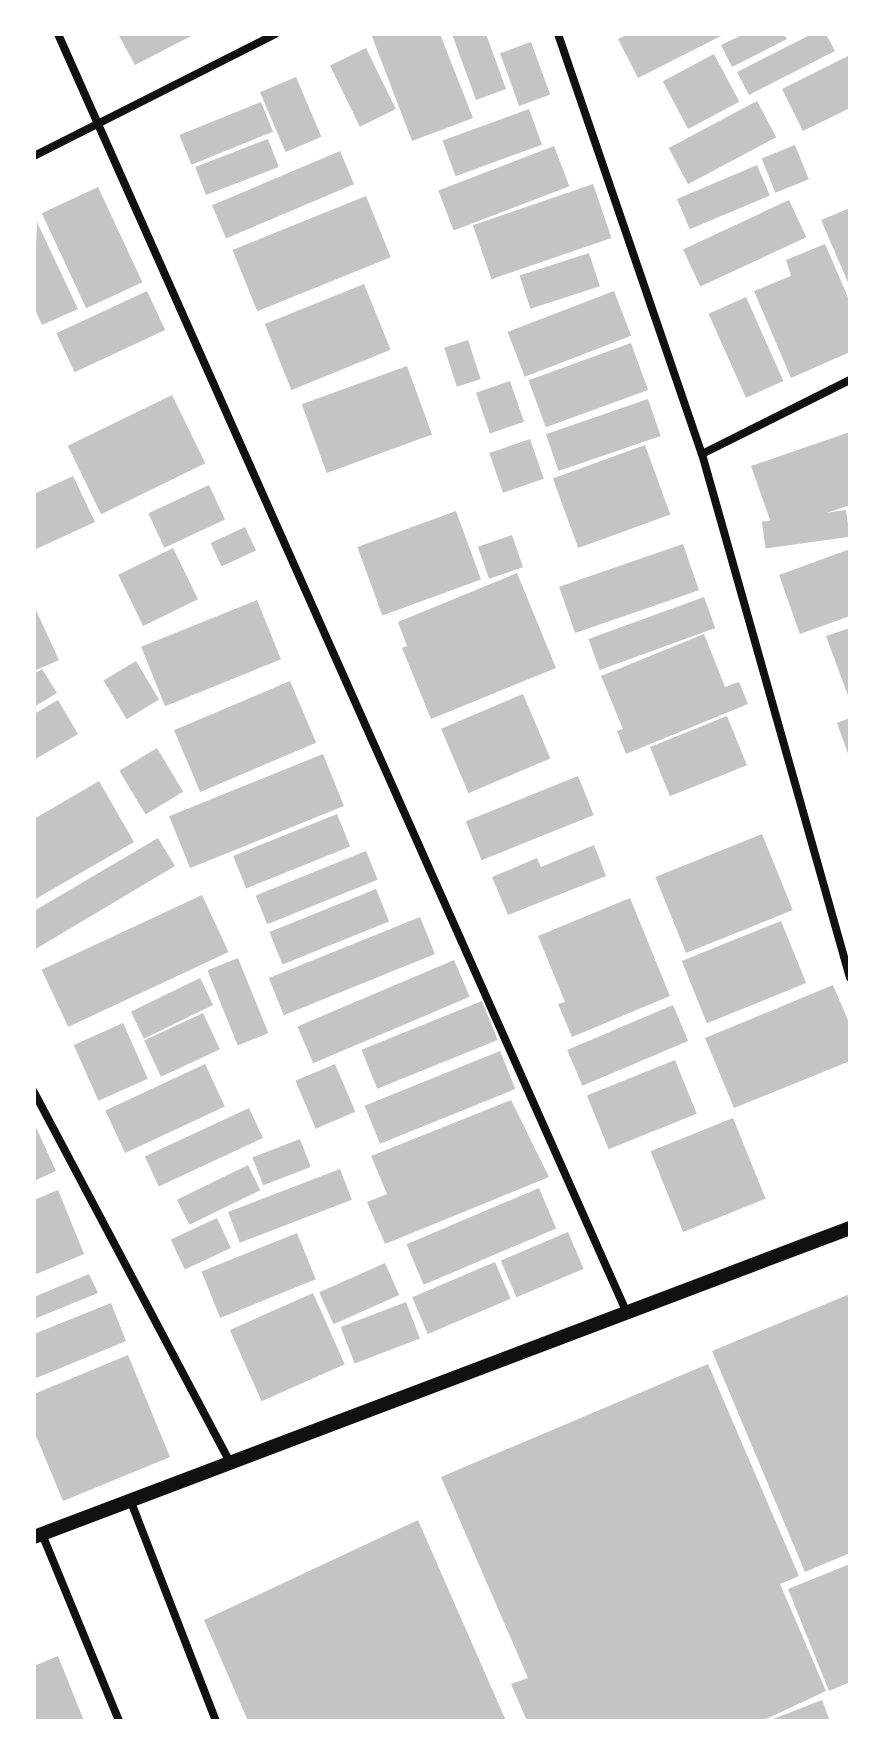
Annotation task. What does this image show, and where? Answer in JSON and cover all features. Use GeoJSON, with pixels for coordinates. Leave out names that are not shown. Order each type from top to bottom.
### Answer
{"type":"FeatureCollection","features":[{"type":"Feature","properties":{"kind":"street"},"geometry":{"type":"LineString","coordinates":[[58,34],[627,1313]]}},
{"type":"Feature","properties":{"kind":"street"},"geometry":{"type":"LineString","coordinates":[[34,156],[98,119],[275,34]]}},
{"type":"Feature","properties":{"kind":"street"},"geometry":{"type":"LineString","coordinates":[[558,34],[702,454],[850,978]]}},
{"type":"Feature","properties":{"kind":"street"},"geometry":{"type":"LineString","coordinates":[[702,454],[850,380]]}},
{"type":"Feature","properties":{"kind":"street"},"geometry":{"type":"LineString","coordinates":[[34,1092],[229,1461]]}},
{"type":"Feature","properties":{"kind":"street"},"geometry":{"type":"LineString","coordinates":[[119,1721],[38,1536],[850,1228]]}},
{"type":"Feature","properties":{"kind":"street"},"geometry":{"type":"LineString","coordinates":[[131,1502],[216,1721]]}},
{"type":"Feature","properties":{"kind":"building"},"geometry":{"type":"Polygon","coordinates":[[[118,34],[195,34],[135,65],[118,34]]]}},
{"type":"Feature","properties":{"kind":"building"},"geometry":{"type":"Polygon","coordinates":[[[371,34],[440,34],[473,118],[412,141],[371,34]]]}},
{"type":"Feature","properties":{"kind":"building"},"geometry":{"type":"Polygon","coordinates":[[[452,34],[486,34],[506,89],[476,100],[452,34]]]}},
{"type":"Feature","properties":{"kind":"building"},"geometry":{"type":"Polygon","coordinates":[[[628,34],[725,34],[638,78],[618,39],[628,34]]]}},
{"type":"Feature","properties":{"kind":"building"},"geometry":{"type":"Polygon","coordinates":[[[744,34],[784,34],[787,39],[732,67],[721,45],[744,34]]]}},
{"type":"Feature","properties":{"kind":"building"},"geometry":{"type":"Polygon","coordinates":[[[812,34],[826,34],[835,51],[749,95],[737,72],[812,34]]]}},
{"type":"Feature","properties":{"kind":"building"},"geometry":{"type":"Polygon","coordinates":[[[531,42],[550,95],[519,106],[500,53],[531,42]]]}},
{"type":"Feature","properties":{"kind":"building"},"geometry":{"type":"Polygon","coordinates":[[[366,48],[396,109],[360,127],[330,66],[366,48]]]}},
{"type":"Feature","properties":{"kind":"building"},"geometry":{"type":"Polygon","coordinates":[[[714,54],[739,102],[688,129],[663,81],[714,54]]]}},
{"type":"Feature","properties":{"kind":"building"},"geometry":{"type":"Polygon","coordinates":[[[850,55],[850,108],[803,131],[782,89],[850,55]]]}},
{"type":"Feature","properties":{"kind":"building"},"geometry":{"type":"Polygon","coordinates":[[[296,77],[321,137],[285,152],[260,92],[296,77]]]}},
{"type":"Feature","properties":{"kind":"building"},"geometry":{"type":"Polygon","coordinates":[[[757,101],[776,137],[688,184],[669,148],[757,101]]]}},
{"type":"Feature","properties":{"kind":"building"},"geometry":{"type":"Polygon","coordinates":[[[261,102],[273,132],[191,165],[179,135],[261,102]]]}},
{"type":"Feature","properties":{"kind":"building"},"geometry":{"type":"Polygon","coordinates":[[[529,109],[542,145],[456,176],[443,140],[529,109]]]}},
{"type":"Feature","properties":{"kind":"building"},"geometry":{"type":"Polygon","coordinates":[[[268,139],[279,167],[206,195],[195,167],[268,139]]]}},
{"type":"Feature","properties":{"kind":"building"},"geometry":{"type":"Polygon","coordinates":[[[795,145],[809,179],[775,193],[762,158],[795,145]]]}},
{"type":"Feature","properties":{"kind":"building"},"geometry":{"type":"Polygon","coordinates":[[[554,146],[569,186],[454,231],[438,190],[554,146]]]}},
{"type":"Feature","properties":{"kind":"building"},"geometry":{"type":"Polygon","coordinates":[[[340,151],[354,184],[226,238],[212,205],[340,151]]]}},
{"type":"Feature","properties":{"kind":"building"},"geometry":{"type":"Polygon","coordinates":[[[757,165],[770,195],[690,229],[677,199],[757,165]]]}},
{"type":"Feature","properties":{"kind":"building"},"geometry":{"type":"Polygon","coordinates":[[[593,184],[612,238],[491,279],[473,225],[593,184]]]}},
{"type":"Feature","properties":{"kind":"building"},"geometry":{"type":"Polygon","coordinates":[[[98,187],[142,282],[86,308],[42,213],[98,187]]]}},
{"type":"Feature","properties":{"kind":"building"},"geometry":{"type":"Polygon","coordinates":[[[366,196],[391,257],[257,311],[232,250],[366,196]]]}},
{"type":"Feature","properties":{"kind":"building"},"geometry":{"type":"Polygon","coordinates":[[[789,200],[806,237],[700,287],[683,249],[789,200]]]}},
{"type":"Feature","properties":{"kind":"building"},"geometry":{"type":"Polygon","coordinates":[[[850,208],[850,287],[821,220],[850,208]]]}},
{"type":"Feature","properties":{"kind":"building"},"geometry":{"type":"Polygon","coordinates":[[[37,222],[78,309],[42,325],[34,307],[37,222]]]}},
{"type":"Feature","properties":{"kind":"building"},"geometry":{"type":"Polygon","coordinates":[[[825,244],[850,302],[850,352],[791,378],[754,291],[791,276],[786,260],[825,244]]]}},
{"type":"Feature","properties":{"kind":"building"},"geometry":{"type":"Polygon","coordinates":[[[589,253],[600,286],[530,309],[520,276],[589,253]]]}},
{"type":"Feature","properties":{"kind":"building"},"geometry":{"type":"Polygon","coordinates":[[[364,284],[391,350],[291,390],[265,324],[364,284]]]}},
{"type":"Feature","properties":{"kind":"building"},"geometry":{"type":"Polygon","coordinates":[[[147,291],[165,330],[75,372],[56,333],[147,291]]]}},
{"type":"Feature","properties":{"kind":"building"},"geometry":{"type":"Polygon","coordinates":[[[614,291],[631,336],[525,377],[508,332],[614,291]]]}},
{"type":"Feature","properties":{"kind":"building"},"geometry":{"type":"Polygon","coordinates":[[[746,297],[783,381],[746,398],[709,314],[746,297]]]}},
{"type":"Feature","properties":{"kind":"building"},"geometry":{"type":"Polygon","coordinates":[[[468,340],[481,379],[457,387],[444,348],[468,340]]]}},
{"type":"Feature","properties":{"kind":"building"},"geometry":{"type":"Polygon","coordinates":[[[631,343],[648,390],[546,427],[529,380],[631,343]]]}},
{"type":"Feature","properties":{"kind":"building"},"geometry":{"type":"Polygon","coordinates":[[[407,366],[432,435],[327,473],[302,404],[407,366]]]}},
{"type":"Feature","properties":{"kind":"building"},"geometry":{"type":"Polygon","coordinates":[[[510,381],[524,422],[490,433],[476,393],[510,381]]]}},
{"type":"Feature","properties":{"kind":"building"},"geometry":{"type":"Polygon","coordinates":[[[172,395],[205,463],[101,514],[68,446],[172,395]]]}},
{"type":"Feature","properties":{"kind":"building"},"geometry":{"type":"Polygon","coordinates":[[[648,399],[661,436],[559,471],[546,434],[648,399]]]}},
{"type":"Feature","properties":{"kind":"building"},"geometry":{"type":"Polygon","coordinates":[[[850,432],[850,505],[774,531],[751,466],[850,432]]]}},
{"type":"Feature","properties":{"kind":"building"},"geometry":{"type":"Polygon","coordinates":[[[530,439],[544,479],[503,493],[489,453],[530,439]]]}},
{"type":"Feature","properties":{"kind":"building"},"geometry":{"type":"Polygon","coordinates":[[[645,445],[670,515],[578,548],[553,479],[645,445]]]}},
{"type":"Feature","properties":{"kind":"building"},"geometry":{"type":"Polygon","coordinates":[[[73,476],[95,522],[34,550],[34,494],[73,476]]]}},
{"type":"Feature","properties":{"kind":"building"},"geometry":{"type":"Polygon","coordinates":[[[209,485],[225,519],[164,548],[148,513],[209,485]]]}},
{"type":"Feature","properties":{"kind":"building"},"geometry":{"type":"Polygon","coordinates":[[[846,510],[850,537],[766,549],[762,522],[846,510]]]}},
{"type":"Feature","properties":{"kind":"building"},"geometry":{"type":"Polygon","coordinates":[[[456,511],[481,580],[382,616],[357,547],[456,511]]]}},
{"type":"Feature","properties":{"kind":"building"},"geometry":{"type":"Polygon","coordinates":[[[245,527],[256,551],[222,567],[211,543],[245,527]]]}},
{"type":"Feature","properties":{"kind":"building"},"geometry":{"type":"Polygon","coordinates":[[[512,535],[523,567],[489,579],[478,547],[512,535]]]}},
{"type":"Feature","properties":{"kind":"building"},"geometry":{"type":"Polygon","coordinates":[[[683,544],[699,590],[575,633],[559,587],[683,544]]]}},
{"type":"Feature","properties":{"kind":"building"},"geometry":{"type":"Polygon","coordinates":[[[173,548],[198,599],[143,626],[118,575],[173,548]]]}},
{"type":"Feature","properties":{"kind":"building"},"geometry":{"type":"Polygon","coordinates":[[[850,549],[850,616],[800,634],[779,575],[850,549]]]}},
{"type":"Feature","properties":{"kind":"building"},"geometry":{"type":"Polygon","coordinates":[[[517,573],[556,668],[431,719],[402,648],[407,646],[398,622],[517,573]]]}},
{"type":"Feature","properties":{"kind":"building"},"geometry":{"type":"Polygon","coordinates":[[[704,597],[715,628],[600,670],[588,639],[704,597]]]}},
{"type":"Feature","properties":{"kind":"building"},"geometry":{"type":"Polygon","coordinates":[[[257,600],[281,659],[165,706],[141,647],[257,600]]]}},
{"type":"Feature","properties":{"kind":"building"},"geometry":{"type":"Polygon","coordinates":[[[34,606],[59,660],[34,671],[34,606]]]}},
{"type":"Feature","properties":{"kind":"building"},"geometry":{"type":"Polygon","coordinates":[[[850,628],[850,701],[826,636],[850,628]]]}},
{"type":"Feature","properties":{"kind":"building"},"geometry":{"type":"Polygon","coordinates":[[[704,634],[725,687],[739,682],[748,704],[626,754],[617,731],[623,729],[601,676],[704,634]]]}},
{"type":"Feature","properties":{"kind":"building"},"geometry":{"type":"Polygon","coordinates":[[[136,661],[159,700],[127,719],[103,681],[136,661]]]}},
{"type":"Feature","properties":{"kind":"building"},"geometry":{"type":"Polygon","coordinates":[[[42,669],[57,693],[34,707],[34,674],[42,669]]]}},
{"type":"Feature","properties":{"kind":"building"},"geometry":{"type":"Polygon","coordinates":[[[290,681],[316,743],[200,792],[174,730],[290,681]]]}},
{"type":"Feature","properties":{"kind":"building"},"geometry":{"type":"Polygon","coordinates":[[[523,694],[550,758],[468,793],[441,729],[523,694]]]}},
{"type":"Feature","properties":{"kind":"building"},"geometry":{"type":"Polygon","coordinates":[[[58,700],[78,734],[34,760],[34,714],[58,700]]]}},
{"type":"Feature","properties":{"kind":"building"},"geometry":{"type":"Polygon","coordinates":[[[727,716],[747,765],[670,796],[650,747],[727,716]]]}},
{"type":"Feature","properties":{"kind":"building"},"geometry":{"type":"Polygon","coordinates":[[[850,718],[850,759],[837,723],[850,718]]]}},
{"type":"Feature","properties":{"kind":"building"},"geometry":{"type":"Polygon","coordinates":[[[157,748],[183,792],[146,814],[119,771],[157,748]]]}},
{"type":"Feature","properties":{"kind":"building"},"geometry":{"type":"Polygon","coordinates":[[[323,754],[344,806],[190,868],[169,816],[323,754]]]}},
{"type":"Feature","properties":{"kind":"building"},"geometry":{"type":"Polygon","coordinates":[[[578,776],[594,815],[482,860],[466,821],[578,776]]]}},
{"type":"Feature","properties":{"kind":"building"},"geometry":{"type":"Polygon","coordinates":[[[99,781],[134,842],[34,900],[34,819],[99,781]]]}},
{"type":"Feature","properties":{"kind":"building"},"geometry":{"type":"Polygon","coordinates":[[[337,814],[350,846],[246,888],[233,856],[337,814]]]}},
{"type":"Feature","properties":{"kind":"building"},"geometry":{"type":"Polygon","coordinates":[[[762,834],[793,910],[686,953],[655,877],[762,834]]]}},
{"type":"Feature","properties":{"kind":"building"},"geometry":{"type":"Polygon","coordinates":[[[158,838],[175,866],[34,950],[34,911],[158,838]]]}},
{"type":"Feature","properties":{"kind":"building"},"geometry":{"type":"Polygon","coordinates":[[[594,845],[606,876],[508,915],[492,877],[537,858],[541,867],[594,845]]]}},
{"type":"Feature","properties":{"kind":"building"},"geometry":{"type":"Polygon","coordinates":[[[366,851],[378,880],[267,924],[256,896],[366,851]]]}},
{"type":"Feature","properties":{"kind":"building"},"geometry":{"type":"Polygon","coordinates":[[[376,889],[389,921],[282,965],[269,932],[376,889]]]}},
{"type":"Feature","properties":{"kind":"building"},"geometry":{"type":"Polygon","coordinates":[[[202,895],[229,952],[68,1027],[42,970],[202,895]]]}},
{"type":"Feature","properties":{"kind":"building"},"geometry":{"type":"Polygon","coordinates":[[[630,898],[670,996],[572,1037],[558,1004],[565,1002],[538,936],[630,898]]]}},
{"type":"Feature","properties":{"kind":"building"},"geometry":{"type":"Polygon","coordinates":[[[420,917],[435,954],[284,1015],[269,978],[420,917]]]}},
{"type":"Feature","properties":{"kind":"building"},"geometry":{"type":"Polygon","coordinates":[[[781,921],[806,983],[707,1023],[682,961],[781,921]]]}},
{"type":"Feature","properties":{"kind":"building"},"geometry":{"type":"Polygon","coordinates":[[[238,958],[268,1033],[238,1045],[207,970],[238,958]]]}},
{"type":"Feature","properties":{"kind":"building"},"geometry":{"type":"Polygon","coordinates":[[[454,960],[470,997],[313,1063],[298,1026],[454,960]]]}},
{"type":"Feature","properties":{"kind":"building"},"geometry":{"type":"Polygon","coordinates":[[[200,978],[213,1005],[144,1039],[131,1012],[200,978]]]}},
{"type":"Feature","properties":{"kind":"building"},"geometry":{"type":"Polygon","coordinates":[[[833,985],[850,1025],[850,1061],[734,1108],[705,1038],[833,985]]]}},
{"type":"Feature","properties":{"kind":"building"},"geometry":{"type":"Polygon","coordinates":[[[482,1001],[498,1040],[377,1089],[361,1050],[482,1001]]]}},
{"type":"Feature","properties":{"kind":"building"},"geometry":{"type":"Polygon","coordinates":[[[673,1005],[688,1041],[582,1086],[567,1050],[673,1005]]]}},
{"type":"Feature","properties":{"kind":"building"},"geometry":{"type":"Polygon","coordinates":[[[203,1013],[220,1049],[161,1077],[144,1040],[203,1013]]]}},
{"type":"Feature","properties":{"kind":"building"},"geometry":{"type":"Polygon","coordinates":[[[123,1023],[148,1079],[98,1101],[74,1045],[123,1023]]]}},
{"type":"Feature","properties":{"kind":"building"},"geometry":{"type":"Polygon","coordinates":[[[500,1051],[515,1089],[380,1144],[365,1106],[500,1051]]]}},
{"type":"Feature","properties":{"kind":"building"},"geometry":{"type":"Polygon","coordinates":[[[675,1060],[697,1114],[609,1149],[587,1096],[675,1060]]]}},
{"type":"Feature","properties":{"kind":"building"},"geometry":{"type":"Polygon","coordinates":[[[205,1064],[225,1107],[125,1153],[105,1110],[205,1064]]]}},
{"type":"Feature","properties":{"kind":"building"},"geometry":{"type":"Polygon","coordinates":[[[335,1064],[355,1112],[316,1129],[295,1081],[335,1064]]]}},
{"type":"Feature","properties":{"kind":"building"},"geometry":{"type":"Polygon","coordinates":[[[511,1100],[549,1177],[385,1244],[367,1202],[387,1194],[371,1156],[511,1100]]]}},
{"type":"Feature","properties":{"kind":"building"},"geometry":{"type":"Polygon","coordinates":[[[249,1108],[263,1138],[159,1187],[145,1157],[249,1108]]]}},
{"type":"Feature","properties":{"kind":"building"},"geometry":{"type":"Polygon","coordinates":[[[733,1118],[766,1199],[683,1232],[650,1151],[733,1118]]]}},
{"type":"Feature","properties":{"kind":"building"},"geometry":{"type":"Polygon","coordinates":[[[34,1123],[56,1171],[34,1181],[34,1123]]]}},
{"type":"Feature","properties":{"kind":"building"},"geometry":{"type":"Polygon","coordinates":[[[300,1139],[311,1167],[263,1185],[252,1157],[300,1139]]]}},
{"type":"Feature","properties":{"kind":"building"},"geometry":{"type":"Polygon","coordinates":[[[248,1165],[260,1190],[189,1225],[177,1200],[248,1165]]]}},
{"type":"Feature","properties":{"kind":"building"},"geometry":{"type":"Polygon","coordinates":[[[340,1169],[352,1200],[240,1243],[228,1212],[340,1169]]]}},
{"type":"Feature","properties":{"kind":"building"},"geometry":{"type":"Polygon","coordinates":[[[539,1188],[556,1229],[424,1285],[406,1244],[539,1188]]]}},
{"type":"Feature","properties":{"kind":"building"},"geometry":{"type":"Polygon","coordinates":[[[58,1190],[84,1254],[34,1275],[34,1200],[58,1190]]]}},
{"type":"Feature","properties":{"kind":"building"},"geometry":{"type":"Polygon","coordinates":[[[217,1218],[231,1248],[185,1269],[171,1240],[217,1218]]]}},
{"type":"Feature","properties":{"kind":"building"},"geometry":{"type":"Polygon","coordinates":[[[568,1232],[584,1269],[516,1297],[501,1261],[568,1232]]]}},
{"type":"Feature","properties":{"kind":"building"},"geometry":{"type":"Polygon","coordinates":[[[297,1233],[316,1279],[220,1318],[202,1272],[297,1233]]]}},
{"type":"Feature","properties":{"kind":"building"},"geometry":{"type":"Polygon","coordinates":[[[495,1262],[511,1299],[428,1334],[412,1297],[495,1262]]]}},
{"type":"Feature","properties":{"kind":"building"},"geometry":{"type":"Polygon","coordinates":[[[385,1263],[399,1295],[333,1324],[319,1292],[385,1263]]]}},
{"type":"Feature","properties":{"kind":"building"},"geometry":{"type":"Polygon","coordinates":[[[89,1274],[98,1293],[34,1319],[34,1297],[89,1274]]]}},
{"type":"Feature","properties":{"kind":"building"},"geometry":{"type":"Polygon","coordinates":[[[313,1293],[345,1364],[262,1401],[230,1330],[313,1293]]]}},
{"type":"Feature","properties":{"kind":"building"},"geometry":{"type":"Polygon","coordinates":[[[850,1294],[850,1553],[805,1572],[712,1351],[850,1294]]]}},
{"type":"Feature","properties":{"kind":"building"},"geometry":{"type":"Polygon","coordinates":[[[406,1302],[420,1338],[355,1363],[341,1327],[406,1302]]]}},
{"type":"Feature","properties":{"kind":"building"},"geometry":{"type":"Polygon","coordinates":[[[111,1303],[126,1341],[34,1379],[34,1334],[111,1303]]]}},
{"type":"Feature","properties":{"kind":"building"},"geometry":{"type":"Polygon","coordinates":[[[128,1355],[170,1457],[63,1501],[34,1431],[34,1394],[128,1355]]]}},
{"type":"Feature","properties":{"kind":"building"},"geometry":{"type":"Polygon","coordinates":[[[708,1364],[799,1576],[780,1584],[826,1691],[762,1721],[527,1721],[511,1684],[528,1678],[441,1477],[708,1364]]]}},
{"type":"Feature","properties":{"kind":"building"},"geometry":{"type":"Polygon","coordinates":[[[418,1520],[506,1721],[248,1721],[204,1620],[418,1520]]]}},
{"type":"Feature","properties":{"kind":"building"},"geometry":{"type":"Polygon","coordinates":[[[850,1564],[850,1682],[829,1691],[788,1589],[850,1564]]]}},
{"type":"Feature","properties":{"kind":"building"},"geometry":{"type":"Polygon","coordinates":[[[58,1656],[84,1721],[34,1721],[34,1666],[58,1656]]]}},
{"type":"Feature","properties":{"kind":"building"},"geometry":{"type":"Polygon","coordinates":[[[822,1700],[830,1721],[768,1721],[822,1700]]]}}]}
